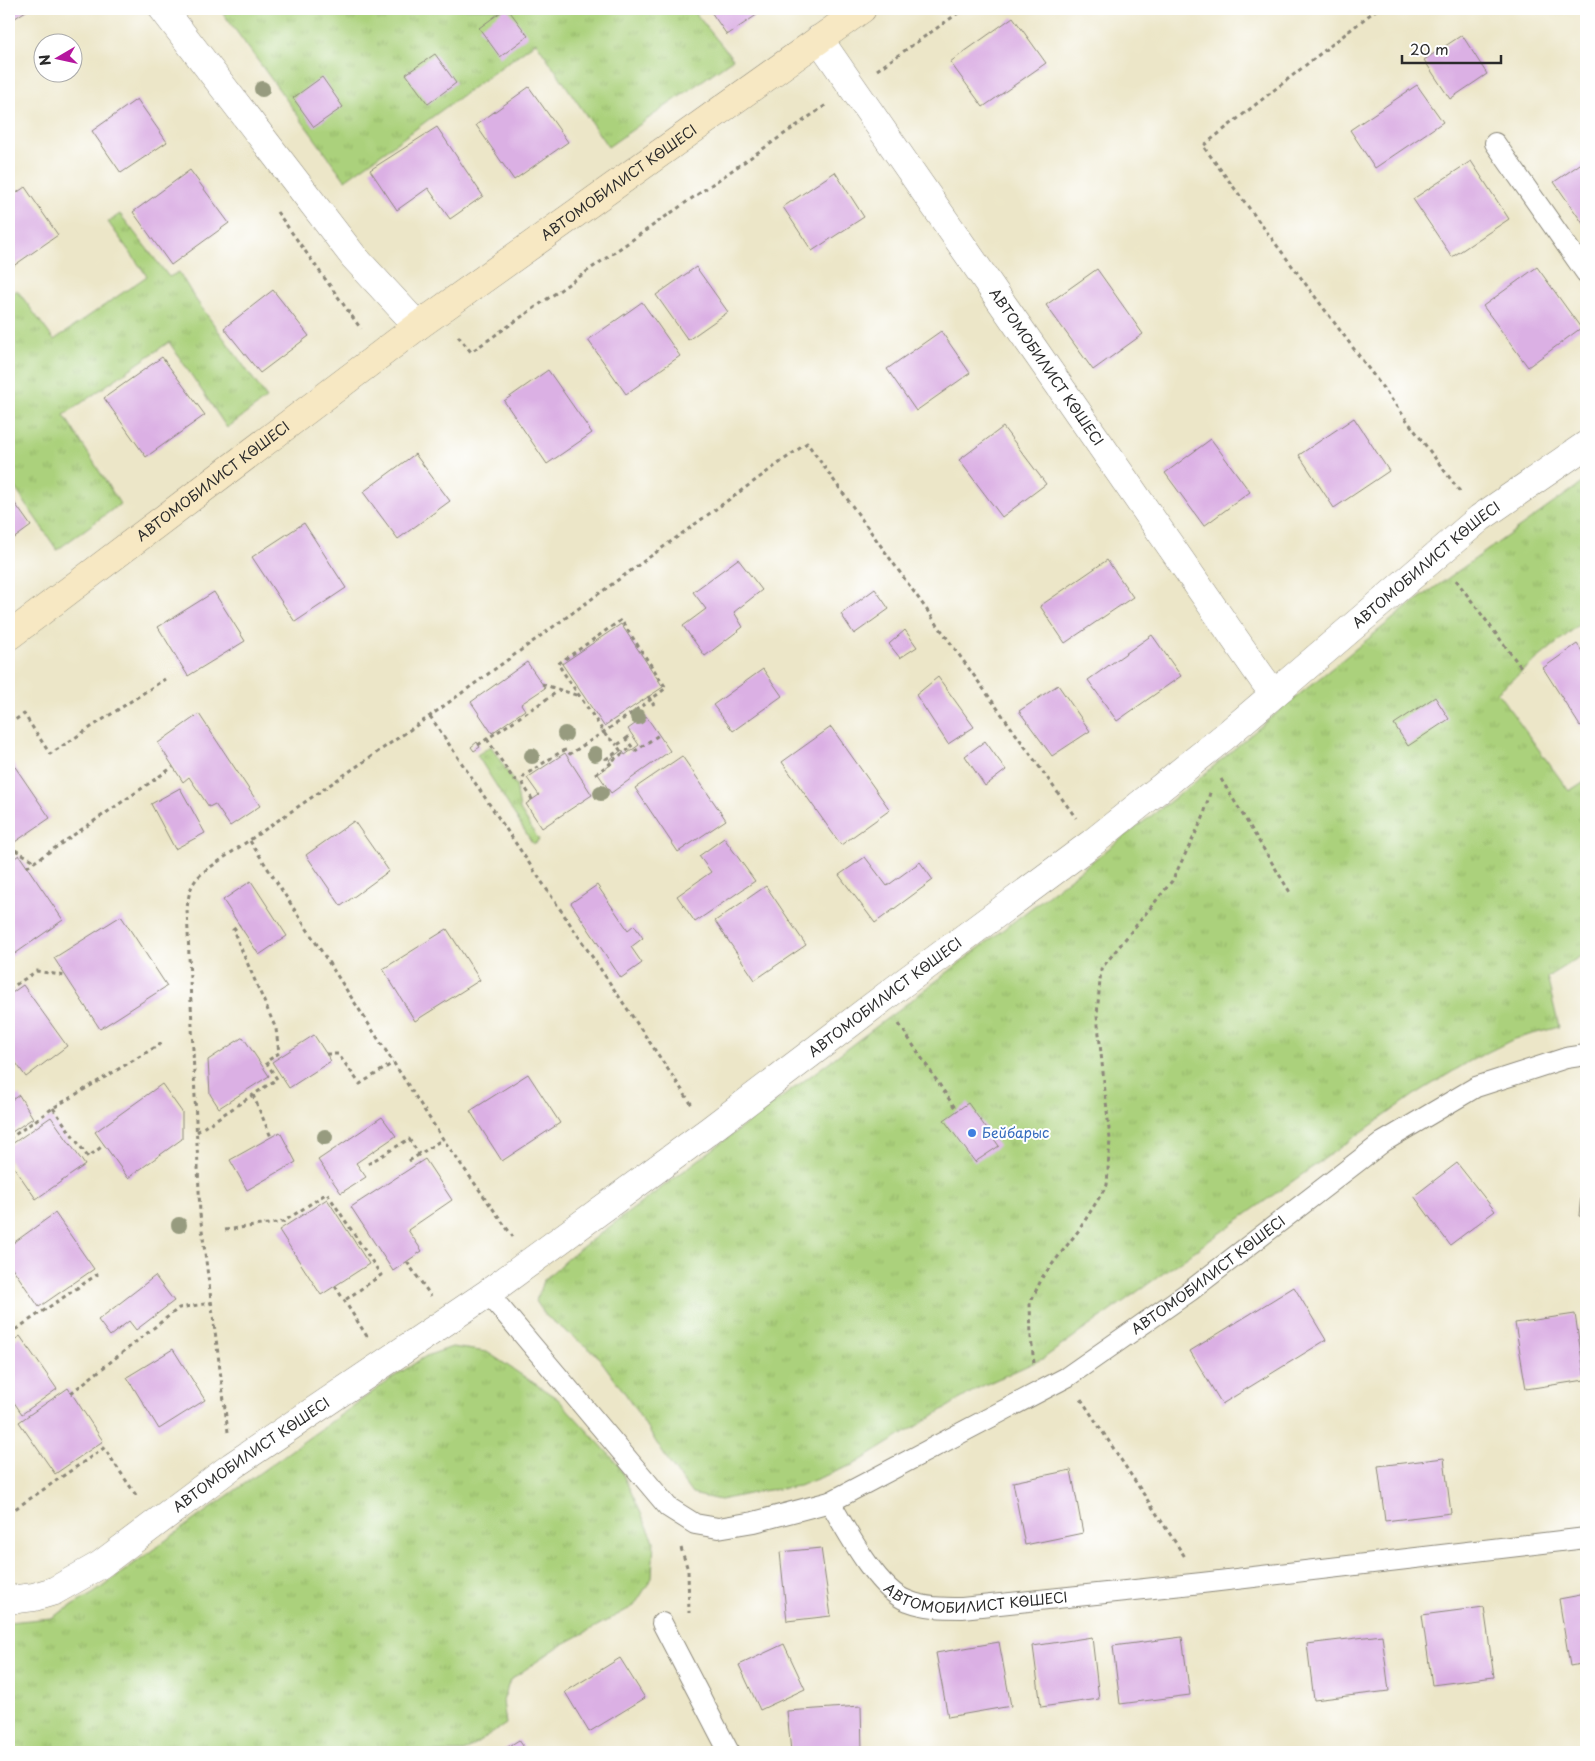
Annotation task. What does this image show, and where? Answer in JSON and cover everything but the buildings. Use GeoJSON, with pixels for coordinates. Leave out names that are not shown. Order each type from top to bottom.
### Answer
{"type":"FeatureCollection","features":[{"type":"Feature","properties":{"kind":"street"},"geometry":{"type":"LineString","coordinates":[[163,9],[354,257],[418,326]]}},
{"type":"Feature","properties":{"kind":"street","name":"АВТОМОБИЛИСТ КӨШЕСІ"},"geometry":{"type":"LineString","coordinates":[[9,636],[418,326],[862,9]]}},
{"type":"Feature","properties":{"kind":"street","name":"АВТОМОБИЛИСТ КӨШЕСІ"},"geometry":{"type":"LineString","coordinates":[[819,39],[1274,694]]}},
{"type":"Feature","properties":{"kind":"street","name":"АВТОМОБИЛИСТ КӨШЕСІ"},"geometry":{"type":"LineString","coordinates":[[9,1600],[34,1597],[54,1591],[100,1565],[232,1466],[488,1293],[710,1130],[1092,843],[1224,737],[1480,518],[1586,445]]}},
{"type":"Feature","properties":{"kind":"lane"},"geometry":{"type":"LineString","coordinates":[[1495,143],[1586,273]]}},
{"type":"Feature","properties":{"kind":"lane","name":"АВТОМОБИЛИСТ КӨШЕСІ"},"geometry":{"type":"LineString","coordinates":[[488,1293],[668,1507],[695,1524],[718,1528],[754,1522],[830,1502],[1067,1376],[1190,1291],[1383,1142],[1476,1087],[1566,1058],[1586,1055]]}},
{"type":"Feature","properties":{"kind":"lane","name":"АВТОМОБИЛИСТ КӨШЕСІ"},"geometry":{"type":"LineString","coordinates":[[830,1502],[856,1545],[884,1585],[906,1601],[933,1608],[962,1608],[1202,1583],[1586,1538]]}},
{"type":"Feature","properties":{"kind":"lane"},"geometry":{"type":"LineString","coordinates":[[662,1623],[729,1752]]}},
{"type":"Feature","properties":{"kind":"path"},"geometry":{"type":"LineString","coordinates":[[1377,9],[1203,146],[1480,518]]}},
{"type":"Feature","properties":{"kind":"path"},"geometry":{"type":"LineString","coordinates":[[232,1466],[200,1214],[187,908],[189,893],[194,880],[200,875],[430,716],[807,443],[1075,816],[1092,843]]}},
{"type":"Feature","properties":{"kind":"path"},"geometry":{"type":"LineString","coordinates":[[1437,554],[1523,670]]}},
{"type":"Feature","properties":{"kind":"path"},"geometry":{"type":"LineString","coordinates":[[487,739],[514,780],[522,779],[525,775],[562,751],[566,750],[570,754],[603,732],[649,698],[666,688],[621,620],[558,664],[579,696],[603,732],[608,739],[617,745],[620,750],[606,759],[610,764],[595,774]]}},
{"type":"Feature","properties":{"kind":"path"},"geometry":{"type":"LineString","coordinates":[[9,724],[24,714],[50,754],[166,679]]}},
{"type":"Feature","properties":{"kind":"path"},"geometry":{"type":"LineString","coordinates":[[542,684],[579,696]]}},
{"type":"Feature","properties":{"kind":"path"},"geometry":{"type":"LineString","coordinates":[[478,745],[560,690]]}},
{"type":"Feature","properties":{"kind":"path"},"geometry":{"type":"LineString","coordinates":[[649,698],[654,705]]}},
{"type":"Feature","properties":{"kind":"path"},"geometry":{"type":"LineString","coordinates":[[430,716],[683,1094],[710,1130]]}},
{"type":"Feature","properties":{"kind":"path"},"geometry":{"type":"LineString","coordinates":[[617,745],[631,735]]}},
{"type":"Feature","properties":{"kind":"path"},"geometry":{"type":"LineString","coordinates":[[626,738],[635,752],[659,735]]}},
{"type":"Feature","properties":{"kind":"path"},"geometry":{"type":"LineString","coordinates":[[1041,1390],[1031,1338],[1030,1303],[1043,1276],[1079,1230],[1107,1185],[1110,1139],[1097,1015],[1100,969],[1172,881],[1203,818],[1224,737]]}},
{"type":"Feature","properties":{"kind":"path"},"geometry":{"type":"LineString","coordinates":[[613,760],[632,747]]}},
{"type":"Feature","properties":{"kind":"path"},"geometry":{"type":"LineString","coordinates":[[27,867],[173,767]]}},
{"type":"Feature","properties":{"kind":"path"},"geometry":{"type":"LineString","coordinates":[[1216,771],[1291,894]]}},
{"type":"Feature","properties":{"kind":"path"},"geometry":{"type":"LineString","coordinates":[[522,779],[522,783],[530,793],[532,800]]}},
{"type":"Feature","properties":{"kind":"path"},"geometry":{"type":"LineString","coordinates":[[250,841],[443,1139],[505,1224],[530,1262]]}},
{"type":"Feature","properties":{"kind":"path"},"geometry":{"type":"LineString","coordinates":[[9,855],[15,850],[35,861]]}},
{"type":"Feature","properties":{"kind":"path"},"geometry":{"type":"LineString","coordinates":[[196,1133],[277,1079],[266,1062],[279,1053],[276,1029],[233,930],[240,925]]}},
{"type":"Feature","properties":{"kind":"path"},"geometry":{"type":"LineString","coordinates":[[9,989],[37,971],[65,976]]}},
{"type":"Feature","properties":{"kind":"path"},"geometry":{"type":"LineString","coordinates":[[883,999],[957,1111]]}},
{"type":"Feature","properties":{"kind":"path"},"geometry":{"type":"LineString","coordinates":[[9,1139],[53,1108],[164,1042]]}},
{"type":"Feature","properties":{"kind":"path"},"geometry":{"type":"LineString","coordinates":[[326,1054],[338,1054],[360,1084],[394,1063]]}},
{"type":"Feature","properties":{"kind":"path"},"geometry":{"type":"LineString","coordinates":[[253,1095],[272,1137]]}},
{"type":"Feature","properties":{"kind":"path"},"geometry":{"type":"LineString","coordinates":[[53,1108],[88,1157],[104,1145]]}},
{"type":"Feature","properties":{"kind":"path"},"geometry":{"type":"LineString","coordinates":[[368,1164],[409,1138],[419,1154]]}},
{"type":"Feature","properties":{"kind":"path"},"geometry":{"type":"LineString","coordinates":[[409,1161],[443,1139]]}},
{"type":"Feature","properties":{"kind":"path"},"geometry":{"type":"LineString","coordinates":[[225,1230],[283,1222],[327,1193],[381,1276],[345,1300]]}},
{"type":"Feature","properties":{"kind":"path"},"geometry":{"type":"LineString","coordinates":[[407,1262],[448,1320]]}},
{"type":"Feature","properties":{"kind":"path"},"geometry":{"type":"LineString","coordinates":[[9,1334],[98,1274]]}},
{"type":"Feature","properties":{"kind":"path"},"geometry":{"type":"LineString","coordinates":[[335,1286],[384,1364]]}},
{"type":"Feature","properties":{"kind":"path"},"geometry":{"type":"LineString","coordinates":[[71,1393],[179,1308],[211,1304]]}},
{"type":"Feature","properties":{"kind":"path"},"geometry":{"type":"LineString","coordinates":[[1067,1376],[1202,1583]]}},
{"type":"Feature","properties":{"kind":"path"},"geometry":{"type":"LineString","coordinates":[[9,1405],[14,1402]]}},
{"type":"Feature","properties":{"kind":"path"},"geometry":{"type":"LineString","coordinates":[[9,1513],[104,1448],[154,1524]]}},
{"type":"Feature","properties":{"kind":"path"},"geometry":{"type":"LineString","coordinates":[[668,1507],[688,1570],[689,1613]]}},
{"type":"Feature","properties":{"kind":"green space"},"geometry":{"type":"Polygon","coordinates":[[[220,9],[692,9],[733,59],[608,147],[536,42],[345,180],[220,9]]]}},
{"type":"Feature","properties":{"kind":"green space"},"geometry":{"type":"Polygon","coordinates":[[[120,214],[169,277],[179,272],[194,297],[267,398],[227,428],[169,342],[64,415],[120,504],[57,550],[9,479],[9,297],[17,290],[54,340],[147,276],[108,222],[120,214]]]}},
{"type":"Feature","properties":{"kind":"green space"},"geometry":{"type":"Polygon","coordinates":[[[1586,480],[1586,619],[1497,692],[1569,791],[1586,780],[1586,953],[1547,977],[1559,1027],[1514,1039],[1470,1061],[1414,1095],[1044,1358],[980,1387],[855,1464],[799,1486],[762,1491],[720,1500],[692,1494],[668,1461],[627,1396],[596,1354],[546,1316],[536,1301],[543,1281],[569,1257],[905,1005],[1194,783],[1406,608],[1586,480]]]}},
{"type":"Feature","properties":{"kind":"green space"},"geometry":{"type":"Polygon","coordinates":[[[491,746],[516,785],[520,810],[539,840],[533,844],[477,755],[491,746]]]}},
{"type":"Feature","properties":{"kind":"green space"},"geometry":{"type":"Polygon","coordinates":[[[452,1347],[487,1352],[558,1399],[618,1464],[654,1541],[652,1578],[634,1606],[558,1647],[510,1680],[503,1701],[506,1724],[464,1752],[9,1752],[9,1622],[51,1618],[94,1593],[395,1376],[426,1356],[452,1347]]]}},
{"type":"Feature","properties":{"kind":"place","name":"Бейбарыс"},"geometry":{"type":"Point","coordinates":[972,1133]}}]}
